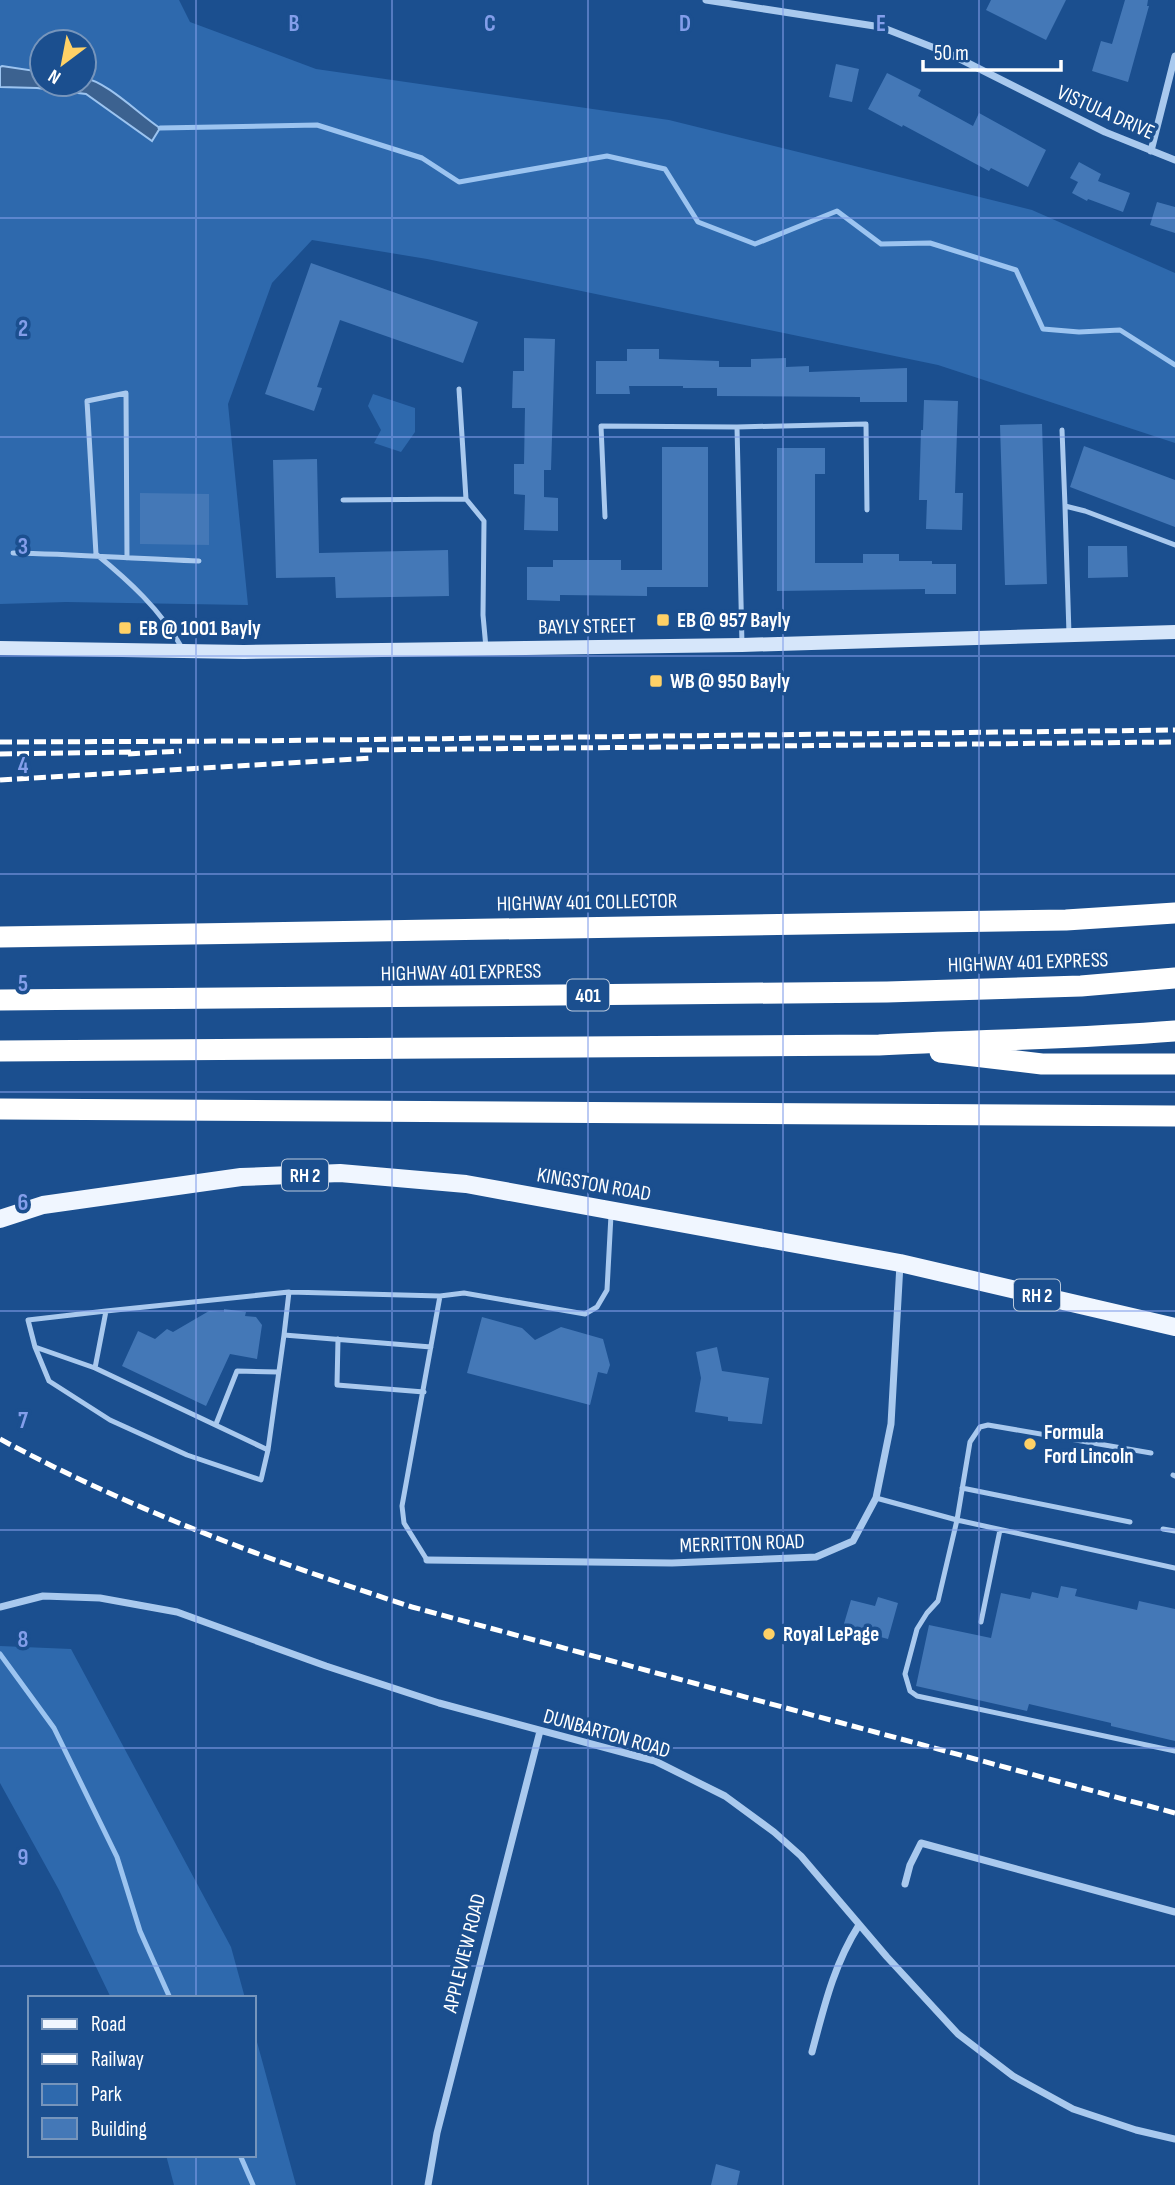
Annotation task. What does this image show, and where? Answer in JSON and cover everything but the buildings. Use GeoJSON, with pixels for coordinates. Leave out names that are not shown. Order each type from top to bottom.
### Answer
{"type":"FeatureCollection","features":[{"type":"Feature","properties":{"kind":"highway","name":"HIGHWAY 401 COLLECTOR"},"geometry":{"type":"LineString","coordinates":[[0,937],[1066,920],[1175,913]]}},
{"type":"Feature","properties":{"kind":"highway","name":"HIGHWAY 401 EXPRESS"},"geometry":{"type":"LineString","coordinates":[[0,1000],[887,992],[1081,986],[1175,978]]}},
{"type":"Feature","properties":{"kind":"highway"},"geometry":{"type":"LineString","coordinates":[[0,1051],[879,1045],[1011,1038],[1105,1037],[1175,1031]]}},
{"type":"Feature","properties":{"kind":"highway"},"geometry":{"type":"LineString","coordinates":[[879,1045],[1042,1064],[1175,1064]]}},
{"type":"Feature","properties":{"kind":"highway"},"geometry":{"type":"LineString","coordinates":[[0,1109],[1175,1116]]}},
{"type":"Feature","properties":{"kind":"main road","name":"BAYLY STREET"},"geometry":{"type":"LineString","coordinates":[[0,648],[184,651],[742,645],[1175,632]]}},
{"type":"Feature","properties":{"kind":"main road","name":"KINGSTON ROAD"},"geometry":{"type":"LineString","coordinates":[[0,1219],[43,1205],[241,1177],[340,1173],[466,1184],[900,1263],[1175,1327]]}},
{"type":"Feature","properties":{"kind":"street","name":"VISTULA DRIVE"},"geometry":{"type":"LineString","coordinates":[[706,0],[881,27],[950,54],[1051,107],[1175,160]]}},
{"type":"Feature","properties":{"kind":"street"},"geometry":{"type":"LineString","coordinates":[[1151,151],[1175,56]]}},
{"type":"Feature","properties":{"kind":"street","name":"MERRITTON ROAD"},"geometry":{"type":"LineString","coordinates":[[427,1560],[673,1563],[816,1557],[853,1541],[876,1498],[891,1424],[900,1263]]}},
{"type":"Feature","properties":{"kind":"street","name":"DUNBARTON ROAD"},"geometry":{"type":"LineString","coordinates":[[0,1608],[43,1596],[100,1598],[177,1612],[326,1666],[439,1703],[655,1761],[725,1796],[802,1856],[859,1925],[958,2034],[1013,2076],[1073,2109],[1175,2140]]}},
{"type":"Feature","properties":{"kind":"street","name":"APPLEVIEW ROAD"},"geometry":{"type":"LineString","coordinates":[[428,2185],[437,2133],[540,1731]]}},
{"type":"Feature","properties":{"kind":"street"},"geometry":{"type":"LineString","coordinates":[[905,1884],[921,1843],[1175,1912]]}},
{"type":"Feature","properties":{"kind":"street"},"geometry":{"type":"LineString","coordinates":[[812,2052],[828,1988],[846,1946],[859,1925]]}},
{"type":"Feature","properties":{"kind":"lane"},"geometry":{"type":"LineString","coordinates":[[459,389],[466,499],[484,521],[483,615],[486,648]]}},
{"type":"Feature","properties":{"kind":"lane"},"geometry":{"type":"LineString","coordinates":[[127,558],[126,393],[86,401],[96,554],[119,573],[167,622],[184,651]]}},
{"type":"Feature","properties":{"kind":"lane"},"geometry":{"type":"LineString","coordinates":[[605,517],[601,426],[866,424],[867,510]]}},
{"type":"Feature","properties":{"kind":"lane"},"geometry":{"type":"LineString","coordinates":[[737,427],[742,645]]}},
{"type":"Feature","properties":{"kind":"lane"},"geometry":{"type":"LineString","coordinates":[[1062,430],[1069,634]]}},
{"type":"Feature","properties":{"kind":"lane"},"geometry":{"type":"LineString","coordinates":[[342,500],[466,499]]}},
{"type":"Feature","properties":{"kind":"lane"},"geometry":{"type":"LineString","coordinates":[[1065,506],[1175,545]]}},
{"type":"Feature","properties":{"kind":"lane"},"geometry":{"type":"LineString","coordinates":[[13,553],[96,554],[199,561]]}},
{"type":"Feature","properties":{"kind":"lane"},"geometry":{"type":"LineString","coordinates":[[289,1292],[268,1450],[261,1480],[187,1455],[110,1420],[49,1381],[35,1347],[28,1320],[289,1292],[440,1296],[464,1293],[585,1314],[597,1307],[607,1290],[612,1210]]}},
{"type":"Feature","properties":{"kind":"lane"},"geometry":{"type":"LineString","coordinates":[[427,1560],[404,1522],[402,1506],[440,1296]]}},
{"type":"Feature","properties":{"kind":"lane"},"geometry":{"type":"LineString","coordinates":[[95,1368],[106,1311]]}},
{"type":"Feature","properties":{"kind":"lane"},"geometry":{"type":"LineString","coordinates":[[284,1335],[432,1347]]}},
{"type":"Feature","properties":{"kind":"lane"},"geometry":{"type":"LineString","coordinates":[[338,1339],[337,1385],[424,1392]]}},
{"type":"Feature","properties":{"kind":"lane"},"geometry":{"type":"LineString","coordinates":[[35,1347],[95,1368],[268,1450]]}},
{"type":"Feature","properties":{"kind":"lane"},"geometry":{"type":"LineString","coordinates":[[216,1424],[237,1371],[278,1372]]}},
{"type":"Feature","properties":{"kind":"lane"},"geometry":{"type":"LineString","coordinates":[[1151,1453],[988,1425],[980,1427],[970,1442],[957,1520],[938,1601],[917,1629],[905,1674],[910,1691],[918,1696],[1175,1751]]}},
{"type":"Feature","properties":{"kind":"lane"},"geometry":{"type":"LineString","coordinates":[[962,1488],[1130,1522]]}},
{"type":"Feature","properties":{"kind":"lane"},"geometry":{"type":"LineString","coordinates":[[876,1498],[957,1520],[1175,1568]]}},
{"type":"Feature","properties":{"kind":"lane"},"geometry":{"type":"LineString","coordinates":[[1163,1529],[1175,1531]]}},
{"type":"Feature","properties":{"kind":"lane"},"geometry":{"type":"LineString","coordinates":[[981,1622],[1000,1530]]}},
{"type":"Feature","properties":{"kind":"green space"},"geometry":{"type":"Polygon","coordinates":[[[0,0],[179,0],[190,22],[316,69],[669,120],[1032,210],[1175,273],[1175,443],[938,365],[427,259],[312,240],[272,283],[228,404],[248,605],[66,602],[0,604],[0,0]]]}},
{"type":"Feature","properties":{"kind":"green space"},"geometry":{"type":"Polygon","coordinates":[[[373,394],[415,408],[415,432],[401,452],[374,443],[381,430],[368,406],[373,394]]]}},
{"type":"Feature","properties":{"kind":"green space"},"geometry":{"type":"Polygon","coordinates":[[[0,1646],[71,1649],[231,1947],[244,1996],[110,1996],[59,1890],[0,1783],[0,1646]]]}},
{"type":"Feature","properties":{"kind":"green space"},"geometry":{"type":"Polygon","coordinates":[[[256,2038],[296,2185],[174,2185],[167,2157],[256,2157],[256,2038]]]}},
{"type":"Feature","properties":{"kind":"shaded area"},"geometry":{"type":"Polygon","coordinates":[[[0,67],[28,70],[28,88],[0,87],[0,67]]]}},
{"type":"Feature","properties":{"kind":"shaded area"},"geometry":{"type":"Polygon","coordinates":[[[98,83],[160,128],[152,141],[92,98],[98,98],[98,83]]]}},
{"type":"Feature","properties":{"kind":"waterway"},"geometry":{"type":"LineString","coordinates":[[160,128],[317,125],[422,158],[459,182],[607,156],[665,169],[698,222],[755,244],[837,211],[881,244],[930,243],[1016,270],[1043,329],[1079,332],[1120,330],[1175,365]]}},
{"type":"Feature","properties":{"kind":"waterway"},"geometry":{"type":"LineString","coordinates":[[0,1654],[54,1728],[117,1857],[140,1931],[169,1996]]}},
{"type":"Feature","properties":{"kind":"waterway"},"geometry":{"type":"LineString","coordinates":[[241,2157],[253,2185]]}},
{"type":"Feature","properties":{"kind":"railway"},"geometry":{"type":"LineString","coordinates":[[0,742],[1175,730]]}},
{"type":"Feature","properties":{"kind":"railway"},"geometry":{"type":"LineString","coordinates":[[360,750],[1175,742]]}},
{"type":"Feature","properties":{"kind":"railway"},"geometry":{"type":"LineString","coordinates":[[128,754],[181,751]]}},
{"type":"Feature","properties":{"kind":"railway"},"geometry":{"type":"LineString","coordinates":[[0,754],[136,752]]}},
{"type":"Feature","properties":{"kind":"railway"},"geometry":{"type":"LineString","coordinates":[[0,780],[373,758]]}},
{"type":"Feature","properties":{"kind":"railway"},"geometry":{"type":"LineString","coordinates":[[0,1439],[100,1489],[202,1532],[412,1607],[1175,1813]]}},
{"type":"Feature","properties":{"kind":"place","name":"EB @ 957 Bayly"},"geometry":{"type":"Point","coordinates":[663,620]}},
{"type":"Feature","properties":{"kind":"place","name":"EB @ 1001 Bayly"},"geometry":{"type":"Point","coordinates":[125,628]}},
{"type":"Feature","properties":{"kind":"place","name":"WB @ 950 Bayly"},"geometry":{"type":"Point","coordinates":[656,681]}},
{"type":"Feature","properties":{"kind":"place","name":"Formula Ford Lincoln"},"geometry":{"type":"Point","coordinates":[1030,1444]}},
{"type":"Feature","properties":{"kind":"place","name":"Royal LePage"},"geometry":{"type":"Point","coordinates":[769,1634]}}]}
